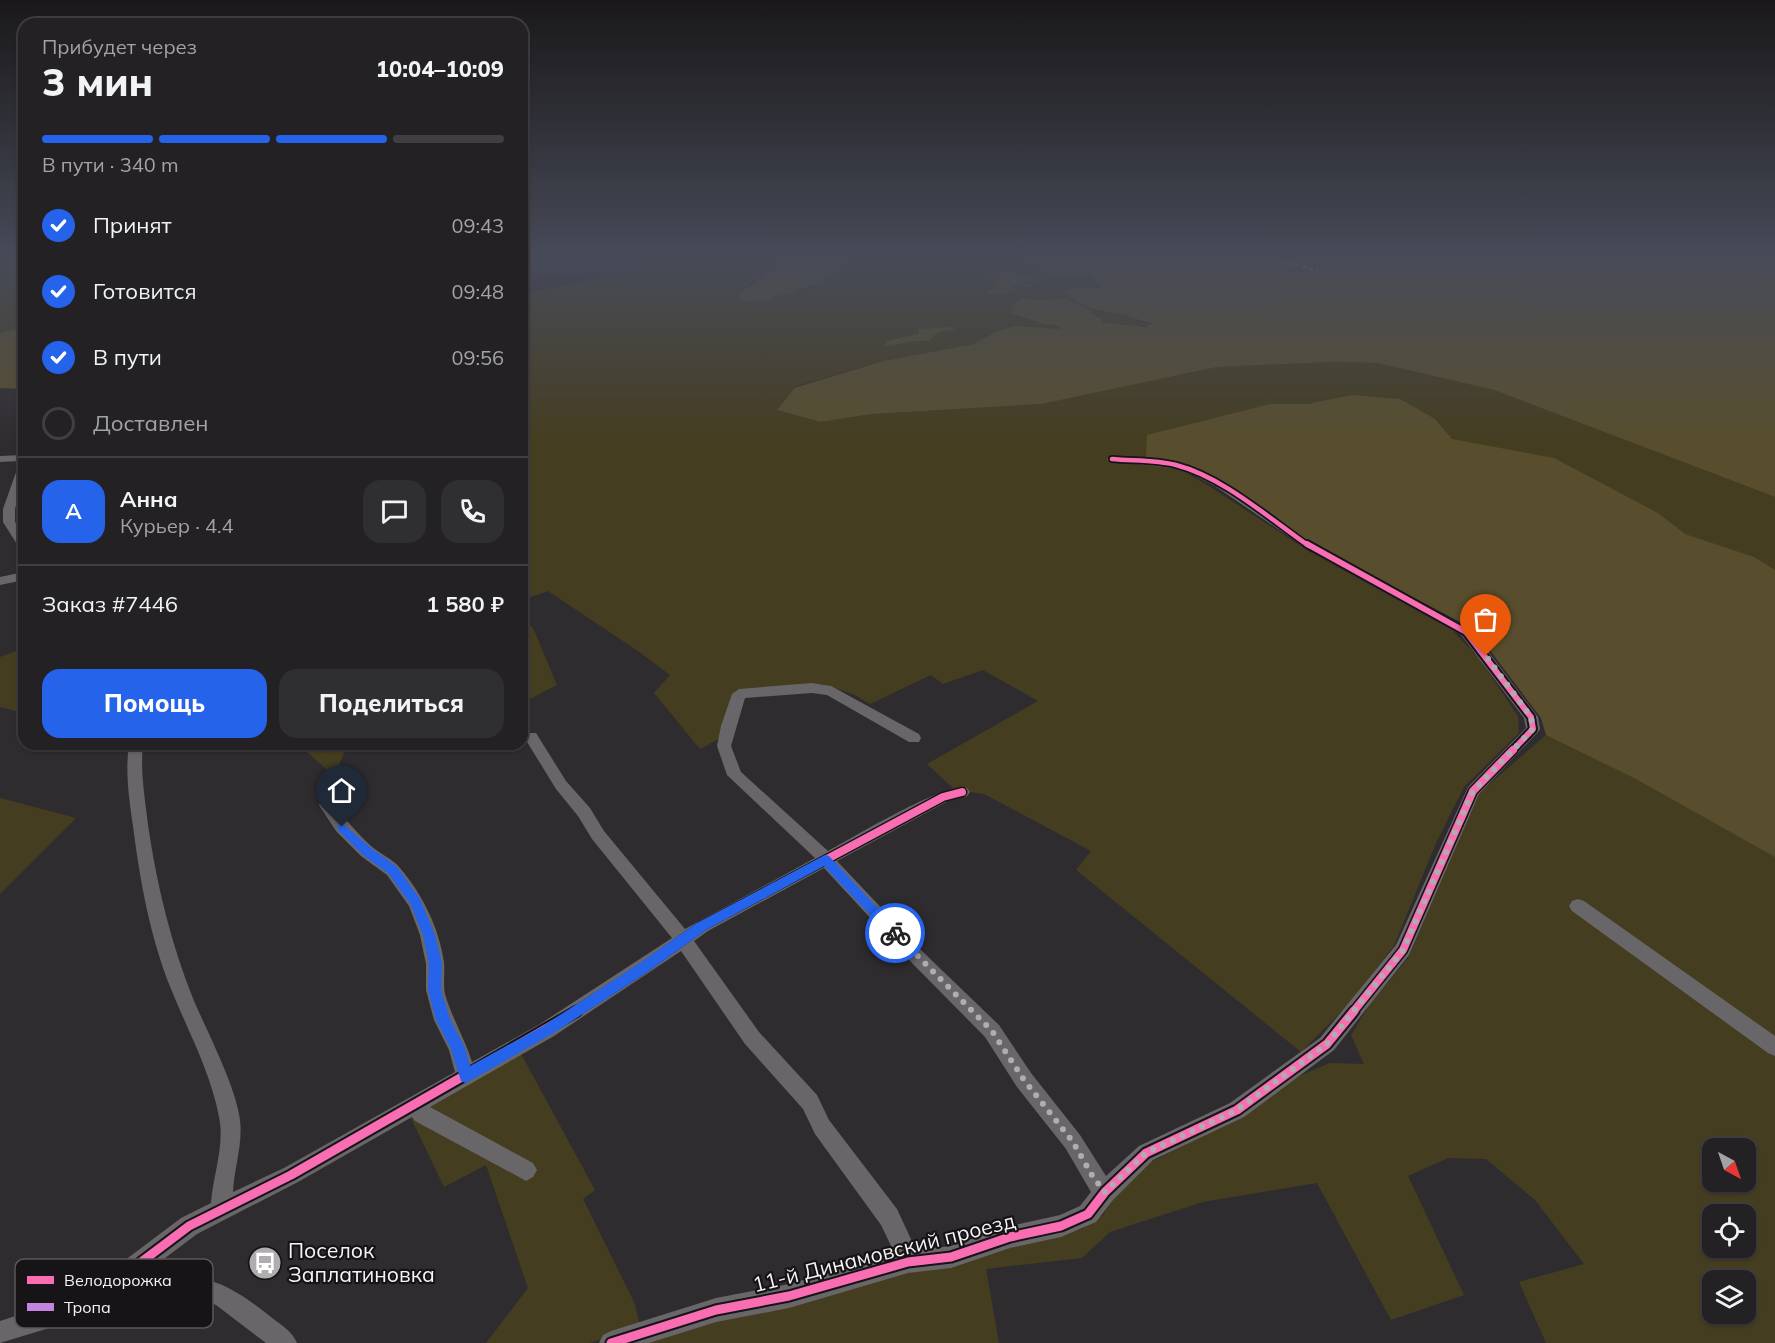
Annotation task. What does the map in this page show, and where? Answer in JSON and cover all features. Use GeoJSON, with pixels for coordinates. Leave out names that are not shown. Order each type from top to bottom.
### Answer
{"type":"FeatureCollection","features":[{"type":"Feature","properties":{"kind":"street"},"geometry":{"type":"LineString","coordinates":[[0,459],[18,458]]}},
{"type":"Feature","properties":{"kind":"street","name":"11-й Динамовский проезд"},"geometry":{"type":"LineString","coordinates":[[611,1343],[716,1310],[789,1296],[908,1262],[951,1257],[1010,1237],[1061,1227],[1088,1214],[1105,1192],[1146,1153],[1237,1110],[1327,1044],[1403,950],[1473,791],[1533,729],[1531,717],[1466,632],[1317,551],[1219,484],[1197,473],[1175,465],[1112,459]]}},
{"type":"Feature","properties":{"kind":"street"},"geometry":{"type":"LineString","coordinates":[[18,481],[9,509],[9,522],[18,536]]}},
{"type":"Feature","properties":{"kind":"street"},"geometry":{"type":"LineString","coordinates":[[0,581],[18,577]]}},
{"type":"Feature","properties":{"kind":"street"},"geometry":{"type":"LineString","coordinates":[[914,738],[831,690],[812,688],[739,694],[724,746],[735,775],[825,859],[992,1031],[1024,1080],[1073,1142],[1093,1177],[1105,1192]]}},
{"type":"Feature","properties":{"kind":"street"},"geometry":{"type":"LineString","coordinates":[[531,737],[561,785],[584,812],[598,835],[674,927],[752,1038],[810,1102],[822,1127],[889,1217],[903,1243],[908,1262]]}},
{"type":"Feature","properties":{"kind":"street"},"geometry":{"type":"LineString","coordinates":[[136,750],[134,769],[147,874],[160,928],[179,986],[221,1088],[230,1119],[230,1140],[223,1184],[222,1208]]}},
{"type":"Feature","properties":{"kind":"street"},"geometry":{"type":"LineString","coordinates":[[141,1259],[189,1226],[291,1175],[547,1030],[642,969],[702,926],[943,797],[962,792]]}},
{"type":"Feature","properties":{"kind":"street"},"geometry":{"type":"LineString","coordinates":[[327,805],[342,827],[367,852],[393,870],[416,903],[429,935],[435,963],[435,990],[443,1020],[458,1048],[466,1076]]}},
{"type":"Feature","properties":{"kind":"street"},"geometry":{"type":"LineString","coordinates":[[1578,906],[1775,1047]]}},
{"type":"Feature","properties":{"kind":"street"},"geometry":{"type":"LineString","coordinates":[[416,1105],[422,1114],[526,1170]]}},
{"type":"Feature","properties":{"kind":"street"},"geometry":{"type":"LineString","coordinates":[[213,1294],[233,1303],[285,1343]]}},
{"type":"Feature","properties":{"kind":"street"},"geometry":{"type":"LineString","coordinates":[[0,1333],[16,1328]]}},
{"type":"Feature","properties":{"kind":"shaded area"},"geometry":{"type":"Polygon","coordinates":[[[0,320],[18,320],[18,328],[0,333],[0,320]]]}},
{"type":"Feature","properties":{"kind":"shaded area"},"geometry":{"type":"Polygon","coordinates":[[[528,320],[1031,320],[1061,326],[1061,329],[1029,326],[995,332],[973,344],[883,361],[794,387],[777,410],[819,422],[872,414],[1042,404],[1217,367],[1332,362],[1377,363],[1494,390],[1775,497],[1775,1343],[1546,1343],[1519,1282],[1584,1264],[1535,1200],[1486,1159],[1448,1158],[1408,1176],[1464,1295],[1391,1320],[1317,1183],[1203,1202],[1110,1232],[1082,1258],[986,1269],[999,1343],[645,1343],[717,1321],[789,1305],[908,1273],[954,1264],[1011,1244],[1082,1229],[1103,1215],[1114,1197],[1149,1163],[1240,1117],[1297,1077],[1330,1063],[1364,1064],[1351,1035],[1370,1004],[1408,958],[1479,793],[1546,735],[1541,718],[1474,629],[1322,550],[1223,484],[1175,463],[1146,458],[1112,457],[1177,468],[1209,486],[1310,552],[1453,631],[1478,657],[1518,716],[1519,733],[1464,787],[1436,843],[1394,946],[1348,1005],[1301,1052],[1076,870],[1091,851],[984,794],[955,790],[927,764],[1038,701],[983,670],[943,684],[931,675],[870,704],[855,695],[822,684],[753,689],[742,699],[730,733],[700,749],[654,693],[670,675],[548,591],[528,598],[528,320]]]}},
{"type":"Feature","properties":{"kind":"shaded area"},"geometry":{"type":"Polygon","coordinates":[[[1031,320],[1102,320],[1102,322],[1147,328],[1147,325],[1153,324],[1138,320],[1775,320],[1775,497],[1494,390],[1377,363],[1332,362],[1217,367],[1042,404],[872,414],[820,422],[777,410],[794,388],[883,361],[973,344],[995,332],[1015,326],[1060,329],[1060,326],[1031,320]]]}},
{"type":"Feature","properties":{"kind":"shaded area"},"geometry":{"type":"Polygon","coordinates":[[[1100,320],[1137,320],[1154,324],[1147,328],[1101,322],[1100,320]]]}},
{"type":"Feature","properties":{"kind":"shaded area"},"geometry":{"type":"Polygon","coordinates":[[[950,327],[956,330],[938,332],[929,341],[884,346],[887,341],[918,334],[919,329],[950,327]]]}},
{"type":"Feature","properties":{"kind":"shaded area"},"geometry":{"type":"Polygon","coordinates":[[[18,328],[18,389],[0,388],[0,333],[18,328]]]}},
{"type":"Feature","properties":{"kind":"shaded area"},"geometry":{"type":"Polygon","coordinates":[[[1352,395],[1400,399],[1435,419],[1452,439],[1554,458],[1658,513],[1685,534],[1754,557],[1775,570],[1775,857],[1636,779],[1546,735],[1541,718],[1474,629],[1322,550],[1223,484],[1175,463],[1146,458],[1147,435],[1270,404],[1308,404],[1352,395]]]}},
{"type":"Feature","properties":{"kind":"shaded area"},"geometry":{"type":"Polygon","coordinates":[[[528,623],[533,628],[557,685],[528,700],[528,623]]]}},
{"type":"Feature","properties":{"kind":"shaded area"},"geometry":{"type":"Polygon","coordinates":[[[18,650],[18,712],[0,707],[0,657],[18,650]]]}},
{"type":"Feature","properties":{"kind":"shaded area"},"geometry":{"type":"Polygon","coordinates":[[[305,750],[345,750],[334,776],[305,750]]]}},
{"type":"Feature","properties":{"kind":"shaded area"},"geometry":{"type":"Polygon","coordinates":[[[0,798],[76,818],[0,894],[0,798]]]}},
{"type":"Feature","properties":{"kind":"shaded area"},"geometry":{"type":"Polygon","coordinates":[[[520,1052],[595,1190],[583,1199],[635,1304],[640,1327],[590,1343],[486,1343],[528,1288],[486,1165],[444,1187],[410,1116],[520,1052]]]}},
{"type":"Feature","properties":{"kind":"cycle path"},"geometry":{"type":"LineString","coordinates":[[611,1343],[716,1310],[789,1296],[908,1262],[951,1257],[1010,1237],[1061,1226],[1088,1214],[1105,1192],[1146,1153],[1237,1110],[1327,1044],[1403,950],[1473,791],[1533,729],[1531,717],[1466,632],[1317,551],[1219,484],[1197,473],[1175,465],[1112,459]]}},
{"type":"Feature","properties":{"kind":"cycle path"},"geometry":{"type":"LineString","coordinates":[[145,1259],[189,1226],[291,1175],[547,1030],[642,969],[702,926],[943,797],[962,792]]}},
{"type":"Feature","properties":{"kind":"way so far"},"geometry":{"type":"LineString","coordinates":[[895,933],[992,1031],[1024,1080],[1073,1142],[1093,1177],[1105,1192],[1146,1153],[1237,1110],[1327,1044],[1403,950],[1473,791],[1533,729],[1531,717],[1486,656]]}},
{"type":"Feature","properties":{"kind":"place","name":"Поселок Заплатиновка"},"geometry":{"type":"Point","coordinates":[265,1263]}},
{"type":"Feature","properties":{"kind":"route"},"geometry":{"type":"LineString","coordinates":[[342,827],[367,852],[393,870],[416,903],[429,935],[435,963],[435,990],[443,1020],[458,1048],[466,1076],[547,1030],[642,969],[702,926],[825,859],[895,933]]}}]}
